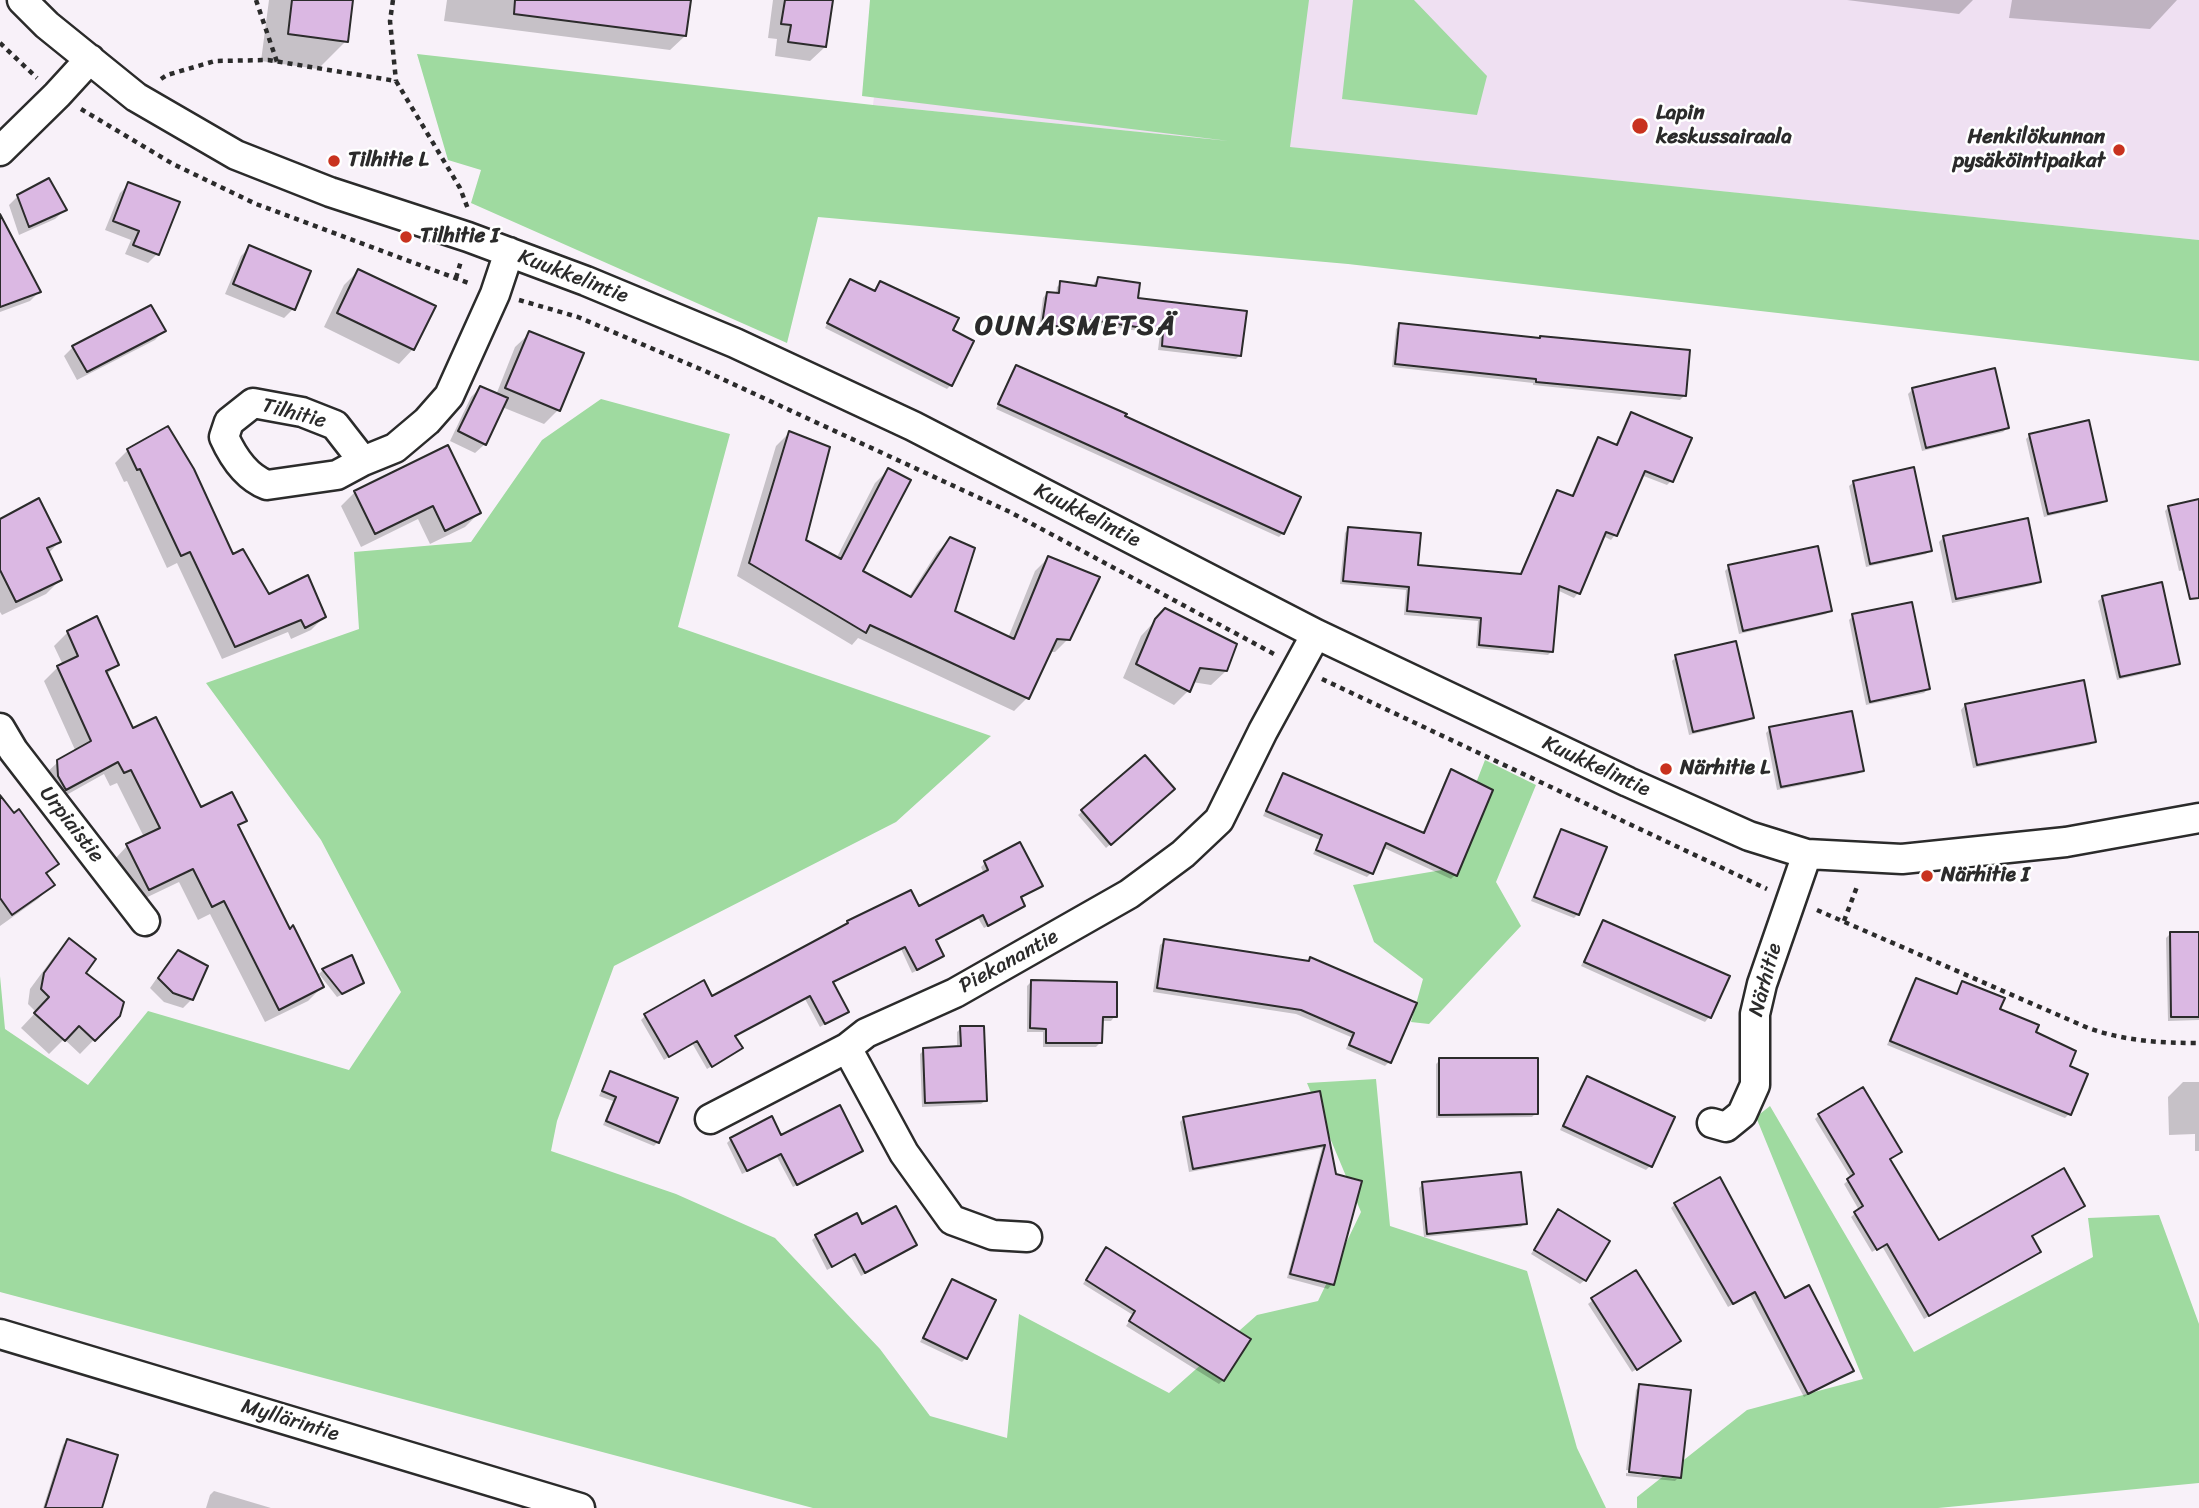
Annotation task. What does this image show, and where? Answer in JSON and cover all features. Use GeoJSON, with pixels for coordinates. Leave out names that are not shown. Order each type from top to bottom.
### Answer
{"type":"FeatureCollection","features":[{"type":"Feature","properties":{"kind":"street","name":"Kuukkelintie"},"geometry":{"type":"LineString","coordinates":[[22,0],[47,25],[136,97],[236,155],[330,192],[468,237],[586,281],[735,343],[913,426],[1315,634],[1749,836],[1807,854],[1902,859],[2066,842],[2199,818]]}},
{"type":"Feature","properties":{"kind":"street"},"geometry":{"type":"LineString","coordinates":[[0,151],[90,60]]}},
{"type":"Feature","properties":{"kind":"street"},"geometry":{"type":"LineString","coordinates":[[363,461],[395,448],[427,421],[449,396],[495,293],[509,252]]}},
{"type":"Feature","properties":{"kind":"street","name":"Piekanantie"},"geometry":{"type":"LineString","coordinates":[[710,1119],[847,1048],[866,1032],[955,993],[1129,894],[1184,854],[1219,820],[1296,666],[1315,634]]}},
{"type":"Feature","properties":{"kind":"street","name":"Urpiaistie"},"geometry":{"type":"LineString","coordinates":[[0,728],[13,750],[145,921]]}},
{"type":"Feature","properties":{"kind":"street","name":"Närhitie"},"geometry":{"type":"LineString","coordinates":[[1712,1123],[1726,1127],[1742,1114],[1755,1085],[1755,1014],[1762,984],[1807,854]]}},
{"type":"Feature","properties":{"kind":"street"},"geometry":{"type":"LineString","coordinates":[[847,1048],[904,1153],[953,1220],[993,1235],[1027,1237]]}},
{"type":"Feature","properties":{"kind":"street","name":"Myllärintie"},"geometry":{"type":"LineString","coordinates":[[0,1334],[580,1508]]}},
{"type":"Feature","properties":{"kind":"path"},"geometry":{"type":"LineString","coordinates":[[256,0],[277,62]]}},
{"type":"Feature","properties":{"kind":"path"},"geometry":{"type":"LineString","coordinates":[[393,0],[390,21],[396,82],[460,188],[472,222],[456,278]]}},
{"type":"Feature","properties":{"kind":"path"},"geometry":{"type":"LineString","coordinates":[[0,43],[57,95],[173,164],[256,204],[495,293],[578,317],[692,365],[998,507],[1296,666],[1725,871],[1931,961],[2088,1028],[2116,1037],[2162,1043],[2199,1043]]}},
{"type":"Feature","properties":{"kind":"path"},"geometry":{"type":"LineString","coordinates":[[111,128],[136,97],[167,75],[215,61],[277,62],[396,82]]}},
{"type":"Feature","properties":{"kind":"path"},"geometry":{"type":"LineString","coordinates":[[1844,921],[1861,877]]}},
{"type":"Feature","properties":{"kind":"shaded area","name":"Lapin keskussairaala"},"geometry":{"type":"Polygon","coordinates":[[[886,0],[2199,0],[2199,240],[873,105],[886,0]]]}},
{"type":"Feature","properties":{"kind":"green space"},"geometry":{"type":"Polygon","coordinates":[[[870,0],[1309,0],[1290,147],[2199,240],[2199,361],[1348,264],[818,217],[787,343],[471,203],[481,170],[448,160],[417,54],[873,105],[1229,141],[862,96],[870,0]]]}},
{"type":"Feature","properties":{"kind":"green space"},"geometry":{"type":"Polygon","coordinates":[[[1353,0],[1414,0],[1487,76],[1477,115],[1342,99],[1353,0]]]}},
{"type":"Feature","properties":{"kind":"green space"},"geometry":{"type":"Polygon","coordinates":[[[601,399],[730,434],[678,627],[991,736],[896,822],[614,966],[557,1121],[551,1151],[676,1194],[775,1238],[880,1349],[930,1416],[1007,1438],[1019,1314],[1169,1393],[1257,1315],[1318,1301],[1361,1212],[1307,1083],[1376,1079],[1390,1226],[1527,1271],[1577,1448],[1606,1508],[813,1508],[0,1292],[0,976],[5,1029],[88,1085],[148,1011],[349,1070],[401,992],[321,840],[206,683],[359,629],[354,552],[471,542],[542,440],[601,399]]]}},
{"type":"Feature","properties":{"kind":"green space"},"geometry":{"type":"Polygon","coordinates":[[[1485,760],[1536,785],[1496,882],[1521,926],[1429,1024],[1411,1022],[1423,979],[1374,942],[1353,885],[1442,870],[1485,760]]]}},
{"type":"Feature","properties":{"kind":"green space"},"geometry":{"type":"Polygon","coordinates":[[[1770,1106],[1914,1352],[2093,1257],[2088,1218],[2159,1215],[2199,1324],[2199,1483],[1938,1508],[1637,1508],[1637,1497],[1747,1410],[1863,1379],[1756,1117],[1770,1106]]]}},
{"type":"Feature","properties":{"kind":"building"},"geometry":{"type":"Polygon","coordinates":[[[292,0],[353,0],[348,42],[288,34],[292,0]]]}},
{"type":"Feature","properties":{"kind":"building"},"geometry":{"type":"Polygon","coordinates":[[[515,0],[691,0],[686,36],[514,14],[515,0]]]}},
{"type":"Feature","properties":{"kind":"building"},"geometry":{"type":"Polygon","coordinates":[[[785,0],[833,0],[826,47],[788,42],[791,25],[781,24],[785,0]]]}},
{"type":"Feature","properties":{"kind":"building"},"geometry":{"type":"Polygon","coordinates":[[[49,178],[67,210],[29,227],[17,195],[49,178]]]}},
{"type":"Feature","properties":{"kind":"building"},"geometry":{"type":"Polygon","coordinates":[[[128,182],[180,202],[159,255],[133,245],[139,231],[113,221],[128,182]]]}},
{"type":"Feature","properties":{"kind":"building"},"geometry":{"type":"Polygon","coordinates":[[[0,214],[41,292],[0,307],[0,214]]]}},
{"type":"Feature","properties":{"kind":"building"},"geometry":{"type":"Polygon","coordinates":[[[249,245],[311,271],[295,310],[233,284],[249,245]]]}},
{"type":"Feature","properties":{"kind":"building"},"geometry":{"type":"Polygon","coordinates":[[[358,269],[436,306],[414,350],[337,313],[358,269]]]}},
{"type":"Feature","properties":{"kind":"building"},"geometry":{"type":"Polygon","coordinates":[[[1098,277],[1140,283],[1138,298],[1247,311],[1241,356],[1162,346],[1163,331],[1091,320],[1089,331],[1042,324],[1047,292],[1059,293],[1060,281],[1096,286],[1098,277]]]}},
{"type":"Feature","properties":{"kind":"building"},"geometry":{"type":"Polygon","coordinates":[[[850,279],[875,291],[880,281],[959,318],[953,330],[974,341],[952,386],[827,323],[850,279]]]}},
{"type":"Feature","properties":{"kind":"building"},"geometry":{"type":"Polygon","coordinates":[[[151,305],[166,331],[87,372],[72,346],[151,305]]]}},
{"type":"Feature","properties":{"kind":"building"},"geometry":{"type":"Polygon","coordinates":[[[1399,323],[1690,350],[1686,396],[1536,382],[1536,379],[1395,364],[1399,323]]]}},
{"type":"Feature","properties":{"kind":"building"},"geometry":{"type":"Polygon","coordinates":[[[529,331],[584,353],[560,411],[505,388],[529,331]]]}},
{"type":"Feature","properties":{"kind":"building"},"geometry":{"type":"Polygon","coordinates":[[[1016,365],[1127,414],[1125,416],[1301,497],[1284,534],[998,404],[1016,365]]]}},
{"type":"Feature","properties":{"kind":"building"},"geometry":{"type":"Polygon","coordinates":[[[1995,368],[2009,428],[1926,448],[1912,388],[1995,368]]]}},
{"type":"Feature","properties":{"kind":"building"},"geometry":{"type":"Polygon","coordinates":[[[480,386],[508,398],[486,445],[458,431],[480,386]]]}},
{"type":"Feature","properties":{"kind":"building"},"geometry":{"type":"Polygon","coordinates":[[[1631,412],[1692,438],[1673,482],[1645,471],[1617,536],[1606,532],[1580,594],[1559,586],[1553,652],[1479,645],[1481,618],[1407,611],[1409,587],[1343,581],[1348,527],[1421,533],[1418,565],[1521,574],[1557,490],[1573,496],[1598,437],[1617,445],[1631,412]]]}},
{"type":"Feature","properties":{"kind":"building"},"geometry":{"type":"Polygon","coordinates":[[[2089,420],[2107,501],[2048,514],[2029,434],[2089,420]]]}},
{"type":"Feature","properties":{"kind":"building"},"geometry":{"type":"Polygon","coordinates":[[[168,426],[194,469],[233,554],[243,549],[269,594],[308,575],[326,617],[305,628],[301,620],[235,647],[190,552],[181,556],[140,469],[137,470],[127,449],[168,426]]]}},
{"type":"Feature","properties":{"kind":"building"},"geometry":{"type":"Polygon","coordinates":[[[789,431],[830,447],[806,540],[841,559],[888,468],[911,480],[863,571],[911,597],[950,537],[975,548],[955,611],[1014,639],[1048,556],[1100,577],[1070,640],[1057,639],[1029,699],[870,625],[866,633],[749,563],[789,431]]]}},
{"type":"Feature","properties":{"kind":"building"},"geometry":{"type":"Polygon","coordinates":[[[448,445],[481,513],[445,531],[433,506],[375,534],[354,491],[448,445]]]}},
{"type":"Feature","properties":{"kind":"building"},"geometry":{"type":"Polygon","coordinates":[[[1914,467],[1932,551],[1870,564],[1853,481],[1914,467]]]}},
{"type":"Feature","properties":{"kind":"building"},"geometry":{"type":"Polygon","coordinates":[[[39,498],[61,542],[47,548],[62,580],[16,602],[0,570],[0,519],[39,498]]]}},
{"type":"Feature","properties":{"kind":"building"},"geometry":{"type":"Polygon","coordinates":[[[2199,499],[2199,598],[2190,599],[2168,506],[2199,499]]]}},
{"type":"Feature","properties":{"kind":"building"},"geometry":{"type":"Polygon","coordinates":[[[2028,518],[2041,582],[1956,599],[1943,536],[2028,518]]]}},
{"type":"Feature","properties":{"kind":"building"},"geometry":{"type":"Polygon","coordinates":[[[1818,546],[1832,611],[1743,631],[1728,565],[1818,546]]]}},
{"type":"Feature","properties":{"kind":"building"},"geometry":{"type":"Polygon","coordinates":[[[2162,582],[2180,664],[2120,677],[2102,596],[2162,582]]]}},
{"type":"Feature","properties":{"kind":"building"},"geometry":{"type":"Polygon","coordinates":[[[1912,602],[1930,689],[1870,702],[1852,614],[1912,602]]]}},
{"type":"Feature","properties":{"kind":"building"},"geometry":{"type":"Polygon","coordinates":[[[1165,608],[1237,644],[1227,671],[1200,668],[1190,692],[1136,664],[1155,619],[1165,608]]]}},
{"type":"Feature","properties":{"kind":"building"},"geometry":{"type":"Polygon","coordinates":[[[97,616],[119,665],[106,671],[133,728],[156,717],[201,807],[232,792],[247,821],[238,825],[290,929],[293,925],[324,987],[279,1010],[224,901],[212,907],[193,869],[149,890],[126,844],[160,828],[131,770],[124,773],[118,762],[66,790],[58,776],[57,760],[91,741],[57,666],[78,656],[67,631],[97,616]]]}},
{"type":"Feature","properties":{"kind":"building"},"geometry":{"type":"Polygon","coordinates":[[[1736,641],[1754,718],[1693,732],[1675,655],[1736,641]]]}},
{"type":"Feature","properties":{"kind":"building"},"geometry":{"type":"Polygon","coordinates":[[[2084,680],[2096,742],[1977,765],[1965,704],[2084,680]]]}},
{"type":"Feature","properties":{"kind":"building"},"geometry":{"type":"Polygon","coordinates":[[[1852,711],[1864,771],[1781,787],[1769,727],[1852,711]]]}},
{"type":"Feature","properties":{"kind":"building"},"geometry":{"type":"Polygon","coordinates":[[[1145,755],[1175,789],[1111,845],[1081,810],[1145,755]]]}},
{"type":"Feature","properties":{"kind":"building"},"geometry":{"type":"Polygon","coordinates":[[[1451,769],[1493,790],[1457,876],[1386,843],[1373,874],[1316,850],[1322,835],[1266,811],[1283,773],[1424,833],[1451,769]]]}},
{"type":"Feature","properties":{"kind":"building"},"geometry":{"type":"Polygon","coordinates":[[[0,795],[14,813],[19,809],[59,864],[46,873],[55,885],[12,915],[0,898],[0,795]]]}},
{"type":"Feature","properties":{"kind":"building"},"geometry":{"type":"Polygon","coordinates":[[[1561,829],[1607,847],[1579,915],[1534,897],[1561,829]]]}},
{"type":"Feature","properties":{"kind":"building"},"geometry":{"type":"Polygon","coordinates":[[[1020,842],[1043,886],[1021,897],[1025,906],[988,926],[983,915],[936,940],[944,956],[917,970],[905,947],[833,982],[849,1012],[825,1024],[810,996],[735,1036],[743,1048],[712,1067],[697,1041],[669,1057],[644,1014],[704,980],[712,996],[848,923],[847,921],[911,890],[919,906],[988,870],[984,861],[1020,842]]]}},
{"type":"Feature","properties":{"kind":"building"},"geometry":{"type":"Polygon","coordinates":[[[1603,920],[1730,976],[1711,1018],[1584,962],[1603,920]]]}},
{"type":"Feature","properties":{"kind":"building"},"geometry":{"type":"Polygon","coordinates":[[[2170,932],[2199,932],[2199,1017],[2171,1017],[2170,932]]]}},
{"type":"Feature","properties":{"kind":"building"},"geometry":{"type":"Polygon","coordinates":[[[69,938],[96,959],[86,973],[124,1002],[120,1016],[95,1041],[79,1026],[65,1041],[34,1013],[49,997],[41,989],[44,973],[69,938]]]}},
{"type":"Feature","properties":{"kind":"building"},"geometry":{"type":"Polygon","coordinates":[[[1164,939],[1309,961],[1310,957],[1417,1003],[1391,1063],[1349,1045],[1354,1033],[1301,1010],[1157,988],[1164,939]]]}},
{"type":"Feature","properties":{"kind":"building"},"geometry":{"type":"Polygon","coordinates":[[[178,950],[208,966],[193,1000],[173,993],[158,978],[178,950]]]}},
{"type":"Feature","properties":{"kind":"building"},"geometry":{"type":"Polygon","coordinates":[[[352,955],[364,983],[342,994],[322,969],[352,955]]]}},
{"type":"Feature","properties":{"kind":"building"},"geometry":{"type":"Polygon","coordinates":[[[1916,978],[1957,994],[1962,981],[2005,998],[2000,1009],[2039,1025],[2036,1032],[2076,1051],[2070,1066],[2088,1074],[2071,1115],[1890,1041],[1916,978]]]}},
{"type":"Feature","properties":{"kind":"building"},"geometry":{"type":"Polygon","coordinates":[[[1031,980],[1117,982],[1117,1017],[1103,1017],[1102,1043],[1046,1043],[1046,1029],[1030,1028],[1031,980]]]}},
{"type":"Feature","properties":{"kind":"building"},"geometry":{"type":"Polygon","coordinates":[[[960,1026],[984,1026],[987,1101],[925,1103],[923,1048],[961,1046],[960,1026]]]}},
{"type":"Feature","properties":{"kind":"building"},"geometry":{"type":"Polygon","coordinates":[[[1439,1058],[1538,1058],[1538,1114],[1439,1115],[1439,1058]]]}},
{"type":"Feature","properties":{"kind":"building"},"geometry":{"type":"Polygon","coordinates":[[[610,1071],[678,1098],[659,1143],[606,1121],[616,1097],[602,1091],[610,1071]]]}},
{"type":"Feature","properties":{"kind":"building"},"geometry":{"type":"Polygon","coordinates":[[[1587,1076],[1675,1117],[1652,1167],[1563,1126],[1587,1076]]]}},
{"type":"Feature","properties":{"kind":"building"},"geometry":{"type":"Polygon","coordinates":[[[1863,1087],[1902,1152],[1890,1159],[1939,1240],[2064,1168],[2085,1206],[2032,1236],[2041,1252],[1929,1316],[1887,1244],[1877,1250],[1854,1212],[1863,1206],[1847,1179],[1854,1174],[1818,1114],[1863,1087]]]}},
{"type":"Feature","properties":{"kind":"building"},"geometry":{"type":"Polygon","coordinates":[[[1320,1091],[1336,1174],[1362,1181],[1334,1285],[1290,1274],[1325,1145],[1193,1169],[1183,1117],[1320,1091]]]}},
{"type":"Feature","properties":{"kind":"building"},"geometry":{"type":"Polygon","coordinates":[[[840,1105],[863,1151],[797,1185],[781,1154],[747,1171],[730,1138],[772,1116],[781,1135],[840,1105]]]}},
{"type":"Feature","properties":{"kind":"building"},"geometry":{"type":"Polygon","coordinates":[[[1521,1172],[1527,1224],[1427,1234],[1422,1182],[1521,1172]]]}},
{"type":"Feature","properties":{"kind":"building"},"geometry":{"type":"Polygon","coordinates":[[[1720,1177],[1785,1298],[1809,1285],[1854,1371],[1808,1394],[1755,1292],[1733,1304],[1674,1203],[1720,1177]]]}},
{"type":"Feature","properties":{"kind":"building"},"geometry":{"type":"Polygon","coordinates":[[[896,1206],[917,1245],[865,1273],[855,1254],[832,1267],[815,1235],[857,1213],[862,1224],[896,1206]]]}},
{"type":"Feature","properties":{"kind":"building"},"geometry":{"type":"Polygon","coordinates":[[[1558,1209],[1610,1241],[1586,1281],[1534,1250],[1558,1209]]]}},
{"type":"Feature","properties":{"kind":"building"},"geometry":{"type":"Polygon","coordinates":[[[1106,1247],[1251,1339],[1224,1381],[1129,1321],[1135,1311],[1086,1280],[1106,1247]]]}},
{"type":"Feature","properties":{"kind":"building"},"geometry":{"type":"Polygon","coordinates":[[[1636,1270],[1681,1341],[1637,1370],[1591,1298],[1636,1270]]]}},
{"type":"Feature","properties":{"kind":"building"},"geometry":{"type":"Polygon","coordinates":[[[952,1279],[996,1300],[967,1359],[923,1338],[952,1279]]]}},
{"type":"Feature","properties":{"kind":"building"},"geometry":{"type":"Polygon","coordinates":[[[1639,1384],[1691,1390],[1681,1478],[1629,1472],[1639,1384]]]}},
{"type":"Feature","properties":{"kind":"building"},"geometry":{"type":"Polygon","coordinates":[[[67,1439],[118,1455],[102,1508],[45,1508],[67,1439]]]}},
{"type":"Feature","properties":{"kind":"place","name":"Lapin keskussairaala"},"geometry":{"type":"Point","coordinates":[1640,126]}},
{"type":"Feature","properties":{"kind":"place","name":"Henkilökunnan pysäköintipaikat"},"geometry":{"type":"Point","coordinates":[2119,150]}},
{"type":"Feature","properties":{"kind":"place","name":"Tilhitie L"},"geometry":{"type":"Point","coordinates":[334,161]}},
{"type":"Feature","properties":{"kind":"place","name":"Tilhitie I"},"geometry":{"type":"Point","coordinates":[406,237]}},
{"type":"Feature","properties":{"kind":"place","name":"Närhitie L"},"geometry":{"type":"Point","coordinates":[1666,769]}},
{"type":"Feature","properties":{"kind":"place","name":"Närhitie I"},"geometry":{"type":"Point","coordinates":[1927,876]}},
{"type":"Feature","properties":{"kind":"district","name":"OUNASMETSÄ"},"geometry":{"type":"Point","coordinates":[1076,327]}}]}
